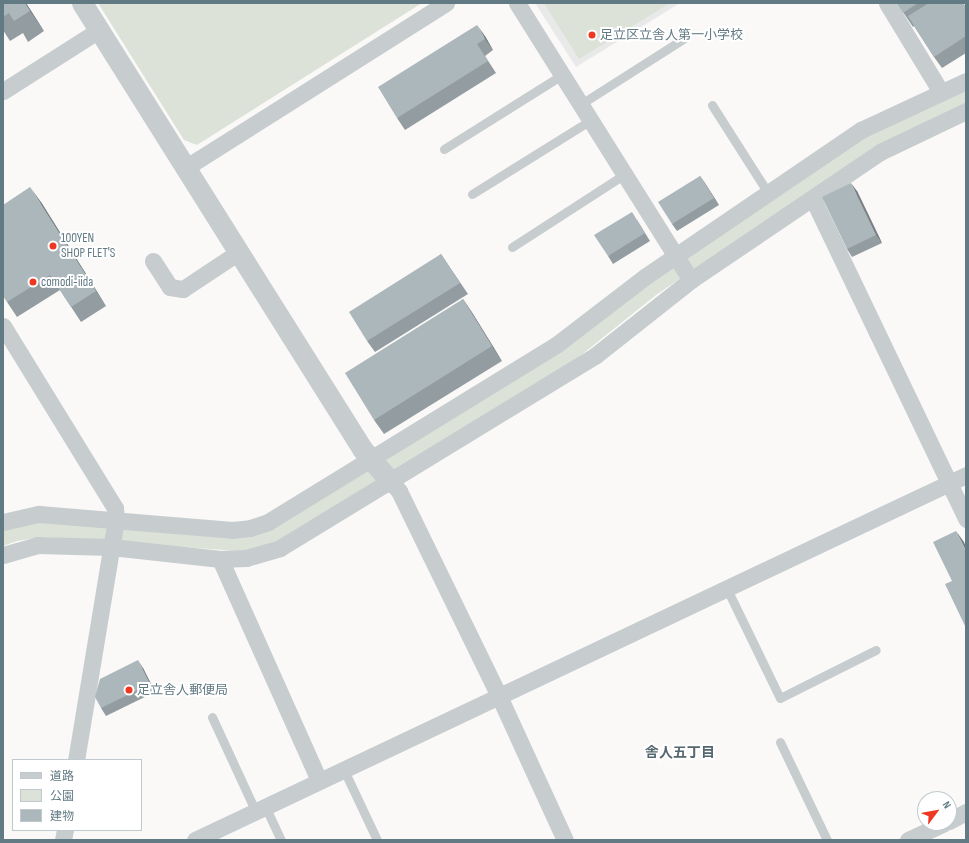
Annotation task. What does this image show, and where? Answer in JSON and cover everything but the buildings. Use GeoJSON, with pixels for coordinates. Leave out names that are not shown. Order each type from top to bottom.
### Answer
{"type":"FeatureCollection","features":[{"type":"Feature","properties":{"kind":"street"},"geometry":{"type":"LineString","coordinates":[[82,3],[372,459],[399,491],[499,696],[565,840]]}},
{"type":"Feature","properties":{"kind":"street"},"geometry":{"type":"LineString","coordinates":[[186,168],[446,3]]}},
{"type":"Feature","properties":{"kind":"street"},"geometry":{"type":"LineString","coordinates":[[517,3],[691,280]]}},
{"type":"Feature","properties":{"kind":"street"},"geometry":{"type":"LineString","coordinates":[[887,3],[941,92]]}},
{"type":"Feature","properties":{"kind":"street"},"geometry":{"type":"LineString","coordinates":[[3,91],[99,30]]}},
{"type":"Feature","properties":{"kind":"street"},"geometry":{"type":"LineString","coordinates":[[3,522],[38,514],[116,519],[232,530],[250,528],[268,522],[556,345],[676,256],[861,130],[966,81]]}},
{"type":"Feature","properties":{"kind":"street"},"geometry":{"type":"LineString","coordinates":[[3,555],[37,544],[111,547],[220,559],[246,558],[280,548],[391,482],[596,355],[691,280],[880,152],[966,111]]}},
{"type":"Feature","properties":{"kind":"street"},"geometry":{"type":"LineString","coordinates":[[812,199],[966,519]]}},
{"type":"Feature","properties":{"kind":"street"},"geometry":{"type":"LineString","coordinates":[[153,261],[170,288],[183,289],[239,252]]}},
{"type":"Feature","properties":{"kind":"street"},"geometry":{"type":"LineString","coordinates":[[3,326],[115,508],[116,519],[76,759]]}},
{"type":"Feature","properties":{"kind":"street"},"geometry":{"type":"LineString","coordinates":[[195,840],[343,768],[727,589],[966,475]]}},
{"type":"Feature","properties":{"kind":"street"},"geometry":{"type":"LineString","coordinates":[[220,559],[319,780]]}},
{"type":"Feature","properties":{"kind":"street"},"geometry":{"type":"LineString","coordinates":[[908,840],[927,831]]}},
{"type":"Feature","properties":{"kind":"lane"},"geometry":{"type":"LineString","coordinates":[[581,104],[683,39]]}},
{"type":"Feature","properties":{"kind":"lane"},"geometry":{"type":"LineString","coordinates":[[444,149],[562,75]]}},
{"type":"Feature","properties":{"kind":"lane"},"geometry":{"type":"LineString","coordinates":[[712,105],[768,193]]}},
{"type":"Feature","properties":{"kind":"lane"},"geometry":{"type":"LineString","coordinates":[[472,194],[591,120]]}},
{"type":"Feature","properties":{"kind":"lane"},"geometry":{"type":"LineString","coordinates":[[512,247],[625,174]]}},
{"type":"Feature","properties":{"kind":"lane"},"geometry":{"type":"LineString","coordinates":[[727,589],[780,698],[876,650]]}},
{"type":"Feature","properties":{"kind":"lane"},"geometry":{"type":"LineString","coordinates":[[212,717],[260,808],[281,840]]}},
{"type":"Feature","properties":{"kind":"lane"},"geometry":{"type":"LineString","coordinates":[[780,742],[827,840]]}},
{"type":"Feature","properties":{"kind":"lane"},"geometry":{"type":"LineString","coordinates":[[343,768],[377,840]]}},
{"type":"Feature","properties":{"kind":"shaded area","name":"足立区立舎人第一小学校"},"geometry":{"type":"Polygon","coordinates":[[[535,3],[680,3],[576,67],[535,3]]]}},
{"type":"Feature","properties":{"kind":"green space"},"geometry":{"type":"Polygon","coordinates":[[[98,3],[422,3],[197,145],[184,140],[98,3]]]}},
{"type":"Feature","properties":{"kind":"green space","name":"足立区立舎人第一小学校"},"geometry":{"type":"Polygon","coordinates":[[[544,3],[670,3],[579,59],[544,3]]]}},
{"type":"Feature","properties":{"kind":"green space"},"geometry":{"type":"Polygon","coordinates":[[[966,86],[966,104],[873,148],[656,295],[575,360],[281,541],[251,552],[43,537],[17,541],[3,546],[3,530],[42,521],[249,534],[648,283],[863,135],[966,86]]]}},
{"type":"Feature","properties":{"kind":"place","name":"足立区立舎人第一小学校"},"geometry":{"type":"Point","coordinates":[592,35]}},
{"type":"Feature","properties":{"kind":"place","name":"100YEN SHOP FLET'S"},"geometry":{"type":"Point","coordinates":[53,246]}},
{"type":"Feature","properties":{"kind":"place","name":"comodi-iida"},"geometry":{"type":"Point","coordinates":[33,282]}},
{"type":"Feature","properties":{"kind":"place","name":"足立舎人郵便局"},"geometry":{"type":"Point","coordinates":[129,690]}},
{"type":"Feature","properties":{"kind":"district","name":"舎人五丁目"},"geometry":{"type":"Point","coordinates":[680,753]}}]}
